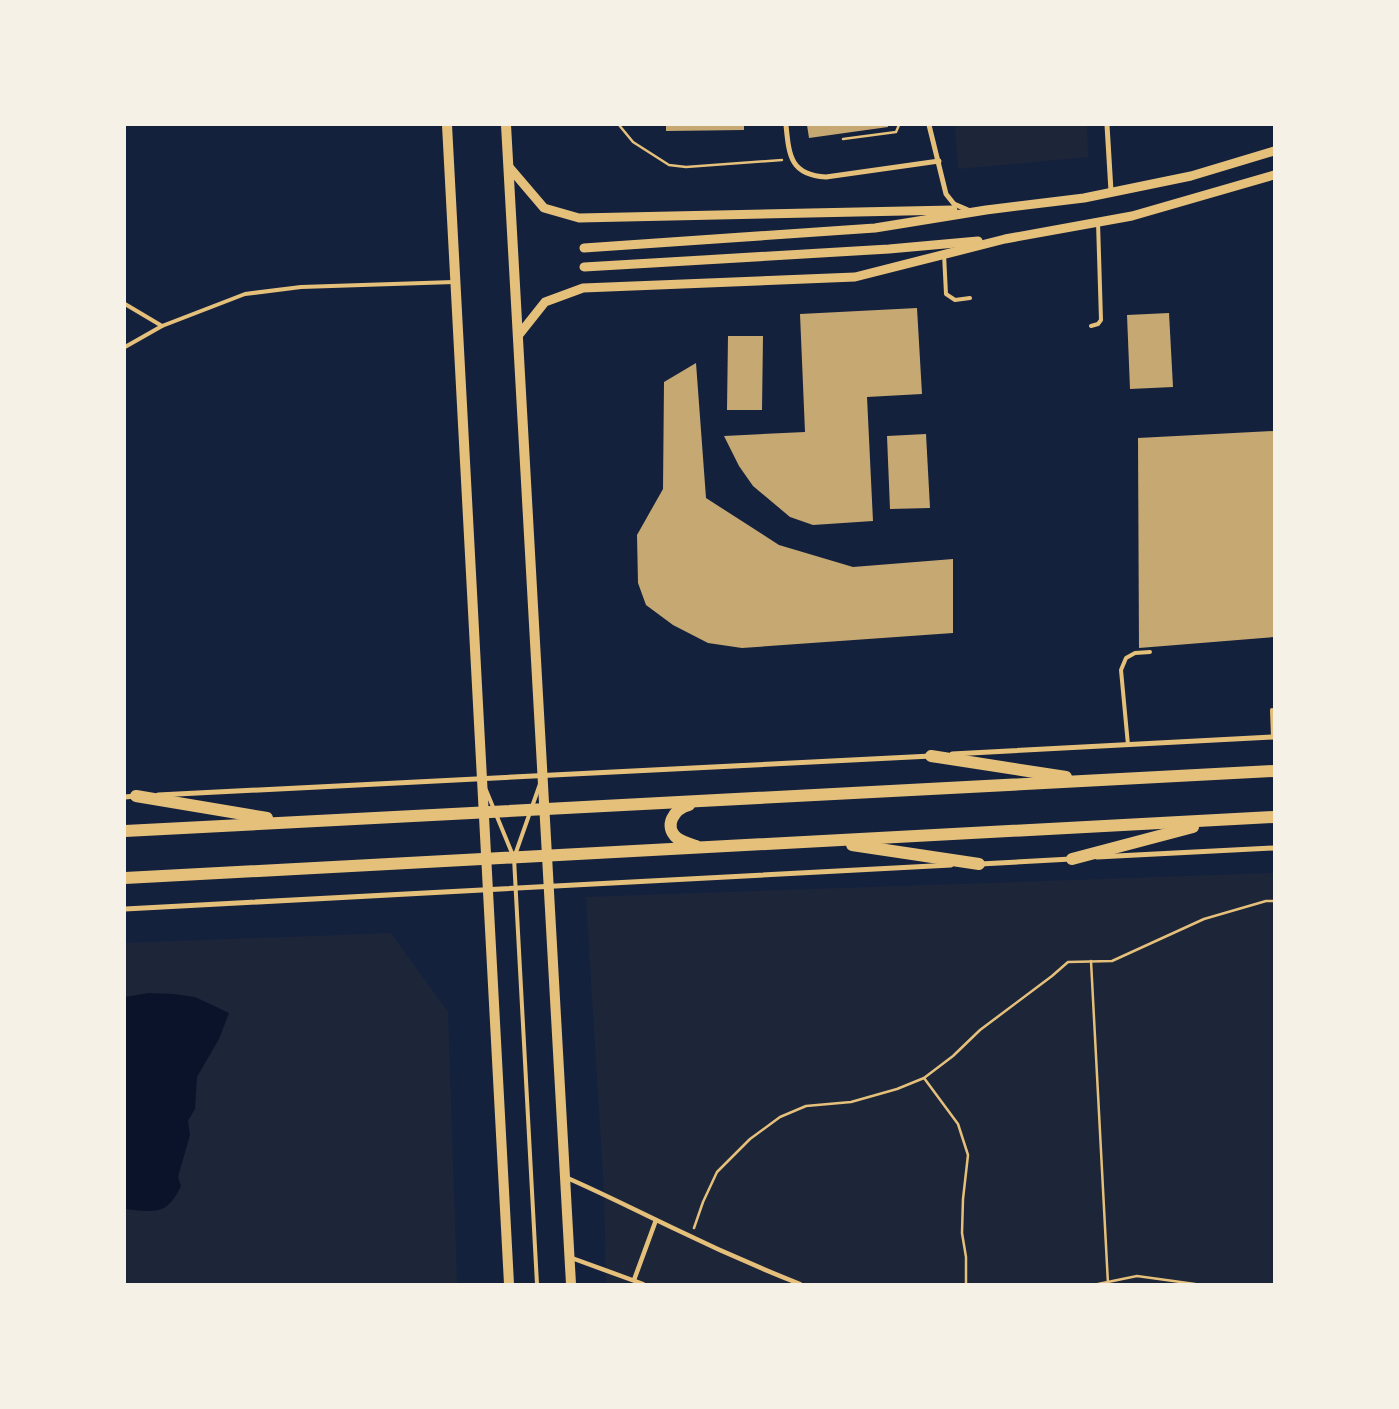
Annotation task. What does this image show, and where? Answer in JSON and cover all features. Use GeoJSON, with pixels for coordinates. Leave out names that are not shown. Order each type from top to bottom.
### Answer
{"type":"FeatureCollection","features":[{"type":"Feature","properties":{"kind":"main road"},"geometry":{"type":"LineString","coordinates":[[448,125],[481,779],[490,812],[486,859],[509,1284]]}},
{"type":"Feature","properties":{"kind":"main road"},"geometry":{"type":"LineString","coordinates":[[506,125],[571,1284]]}},
{"type":"Feature","properties":{"kind":"main road"},"geometry":{"type":"LineString","coordinates":[[931,756],[1091,781]]}},
{"type":"Feature","properties":{"kind":"main road"},"geometry":{"type":"LineString","coordinates":[[125,831],[1274,772]]}},
{"type":"Feature","properties":{"kind":"main road"},"geometry":{"type":"LineString","coordinates":[[130,796],[289,822]]}},
{"type":"Feature","properties":{"kind":"main road"},"geometry":{"type":"LineString","coordinates":[[701,802],[681,807],[673,815],[671,826],[678,839],[701,848]]}},
{"type":"Feature","properties":{"kind":"main road"},"geometry":{"type":"LineString","coordinates":[[125,878],[1274,817]]}},
{"type":"Feature","properties":{"kind":"main road"},"geometry":{"type":"LineString","coordinates":[[1072,859],[1220,820]]}},
{"type":"Feature","properties":{"kind":"main road"},"geometry":{"type":"LineString","coordinates":[[825,841],[979,864]]}},
{"type":"Feature","properties":{"kind":"street"},"geometry":{"type":"LineString","coordinates":[[786,125],[792,159],[800,170],[813,176],[826,177],[938,161]]}},
{"type":"Feature","properties":{"kind":"street"},"geometry":{"type":"LineString","coordinates":[[929,125],[946,194],[954,204],[968,210]]}},
{"type":"Feature","properties":{"kind":"street"},"geometry":{"type":"LineString","coordinates":[[1107,125],[1111,192]]}},
{"type":"Feature","properties":{"kind":"street"},"geometry":{"type":"LineString","coordinates":[[584,248],[876,228],[986,210],[1084,198],[1191,176],[1274,151]]}},
{"type":"Feature","properties":{"kind":"street"},"geometry":{"type":"LineString","coordinates":[[509,167],[544,208],[579,218],[986,210]]}},
{"type":"Feature","properties":{"kind":"street"},"geometry":{"type":"LineString","coordinates":[[518,336],[545,302],[583,288],[855,277],[1005,239],[1132,216],[1274,175]]}},
{"type":"Feature","properties":{"kind":"street"},"geometry":{"type":"LineString","coordinates":[[584,267],[889,249],[1005,239]]}},
{"type":"Feature","properties":{"kind":"street"},"geometry":{"type":"LineString","coordinates":[[130,796],[1273,737]]}},
{"type":"Feature","properties":{"kind":"street"},"geometry":{"type":"LineString","coordinates":[[125,909],[1274,848]]}},
{"type":"Feature","properties":{"kind":"street"},"geometry":{"type":"LineString","coordinates":[[565,1177],[691,1237],[800,1284]]}},
{"type":"Feature","properties":{"kind":"street"},"geometry":{"type":"LineString","coordinates":[[634,1280],[656,1220]]}},
{"type":"Feature","properties":{"kind":"street"},"geometry":{"type":"LineString","coordinates":[[570,1257],[643,1284]]}},
{"type":"Feature","properties":{"kind":"lane"},"geometry":{"type":"LineString","coordinates":[[1091,326],[1098,324],[1101,320],[1098,222]]}},
{"type":"Feature","properties":{"kind":"lane"},"geometry":{"type":"LineString","coordinates":[[944,254],[946,294],[955,300],[970,298]]}},
{"type":"Feature","properties":{"kind":"lane"},"geometry":{"type":"LineString","coordinates":[[125,347],[162,326],[245,294],[301,287],[456,282]]}},
{"type":"Feature","properties":{"kind":"lane"},"geometry":{"type":"LineString","coordinates":[[125,304],[162,326]]}},
{"type":"Feature","properties":{"kind":"lane"},"geometry":{"type":"LineString","coordinates":[[1128,745],[1121,670],[1126,658],[1135,653],[1150,652]]}},
{"type":"Feature","properties":{"kind":"lane"},"geometry":{"type":"LineString","coordinates":[[1272,710],[1273,737]]}},
{"type":"Feature","properties":{"kind":"lane"},"geometry":{"type":"LineString","coordinates":[[537,1284],[514,858],[543,776]]}},
{"type":"Feature","properties":{"kind":"lane"},"geometry":{"type":"LineString","coordinates":[[490,812],[514,858]]}},
{"type":"Feature","properties":{"kind":"path"},"geometry":{"type":"LineString","coordinates":[[619,125],[633,142],[669,165],[686,166],[792,159]]}},
{"type":"Feature","properties":{"kind":"path"},"geometry":{"type":"LineString","coordinates":[[842,139],[896,132],[899,125]]}},
{"type":"Feature","properties":{"kind":"path"},"geometry":{"type":"LineString","coordinates":[[691,1237],[703,1202],[717,1172],[750,1139],[780,1117],[806,1106],[850,1102],[924,1078],[953,1056],[980,1030],[1068,962],[1112,961],[1204,919],[1266,901],[1274,901]]}},
{"type":"Feature","properties":{"kind":"path"},"geometry":{"type":"LineString","coordinates":[[1091,961],[1107,1283]]}},
{"type":"Feature","properties":{"kind":"path"},"geometry":{"type":"LineString","coordinates":[[924,1078],[958,1124],[968,1155],[963,1199],[962,1233],[966,1257],[966,1284]]}},
{"type":"Feature","properties":{"kind":"path"},"geometry":{"type":"LineString","coordinates":[[1098,1284],[1137,1276],[1196,1284]]}},
{"type":"Feature","properties":{"kind":"shaded area"},"geometry":{"type":"Polygon","coordinates":[[[955,125],[1087,125],[1088,157],[958,169],[955,125]]]}},
{"type":"Feature","properties":{"kind":"shaded area"},"geometry":{"type":"Polygon","coordinates":[[[1274,873],[1274,1284],[606,1284],[604,1193],[586,897],[1274,873]]]}},
{"type":"Feature","properties":{"kind":"shaded area"},"geometry":{"type":"Polygon","coordinates":[[[391,933],[448,1012],[457,1284],[125,1284],[125,943],[391,933]]]}},
{"type":"Feature","properties":{"kind":"shaded area"},"geometry":{"type":"Polygon","coordinates":[[[149,993],[195,997],[229,1013],[219,1039],[197,1077],[195,1109],[188,1121],[190,1135],[178,1177],[181,1186],[171,1203],[159,1210],[144,1211],[125,1209],[125,997],[149,993]]]}},
{"type":"Feature","properties":{"kind":"building"},"geometry":{"type":"Polygon","coordinates":[[[666,125],[744,125],[744,130],[666,131],[666,125]]]}},
{"type":"Feature","properties":{"kind":"building"},"geometry":{"type":"Polygon","coordinates":[[[807,125],[888,125],[888,127],[809,138],[807,125]]]}},
{"type":"Feature","properties":{"kind":"building"},"geometry":{"type":"Polygon","coordinates":[[[917,308],[922,394],[867,397],[873,521],[813,525],[790,517],[753,486],[739,466],[724,436],[805,432],[800,314],[917,308]]]}},
{"type":"Feature","properties":{"kind":"building"},"geometry":{"type":"Polygon","coordinates":[[[1169,313],[1173,387],[1130,389],[1127,315],[1169,313]]]}},
{"type":"Feature","properties":{"kind":"building"},"geometry":{"type":"Polygon","coordinates":[[[728,336],[763,336],[762,410],[727,410],[728,336]]]}},
{"type":"Feature","properties":{"kind":"building"},"geometry":{"type":"Polygon","coordinates":[[[696,363],[706,498],[779,545],[853,567],[953,559],[953,633],[742,648],[708,643],[673,625],[646,605],[638,583],[637,535],[663,489],[664,382],[696,363]]]}},
{"type":"Feature","properties":{"kind":"building"},"geometry":{"type":"Polygon","coordinates":[[[1274,431],[1274,637],[1139,648],[1138,438],[1274,431]]]}},
{"type":"Feature","properties":{"kind":"building"},"geometry":{"type":"Polygon","coordinates":[[[926,434],[930,508],[890,509],[887,436],[926,434]]]}}]}
